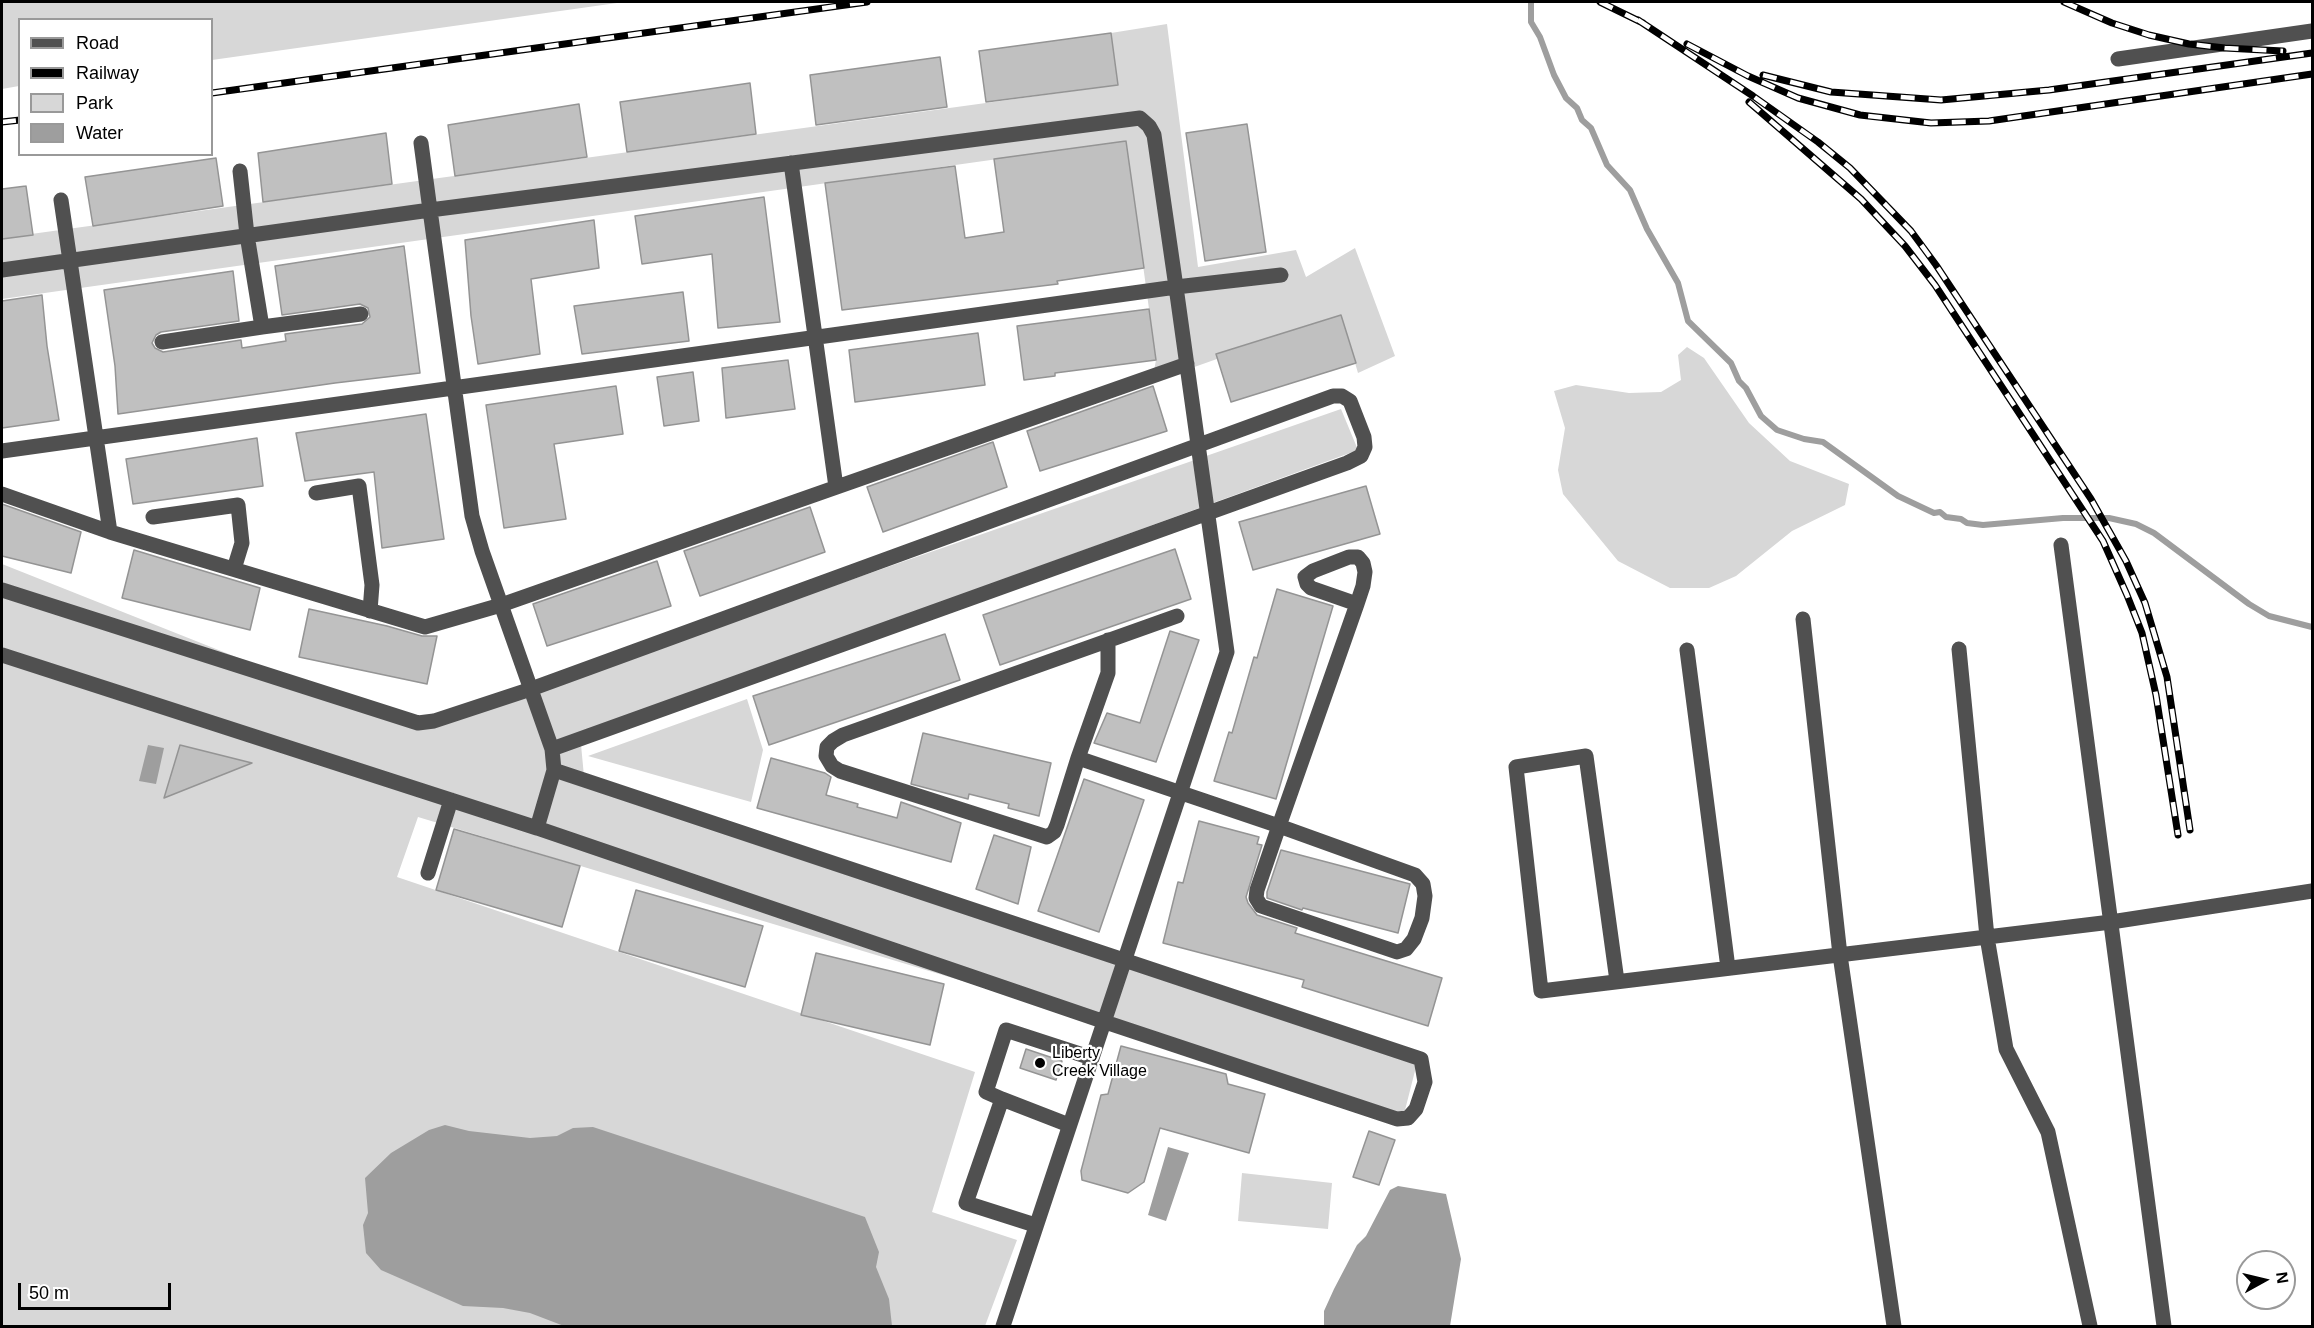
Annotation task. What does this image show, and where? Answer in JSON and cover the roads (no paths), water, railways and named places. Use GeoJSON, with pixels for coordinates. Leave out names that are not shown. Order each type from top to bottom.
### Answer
{"type":"FeatureCollection","features":[{"type":"Feature","properties":{"kind":"street"},"geometry":{"type":"LineString","coordinates":[[2118,58],[2313,31]]}},
{"type":"Feature","properties":{"kind":"street"},"geometry":{"type":"LineString","coordinates":[[2,270],[430,210],[1140,118],[1149,126],[1154,135],[1209,511],[1227,652],[1003,1326]]}},
{"type":"Feature","properties":{"kind":"street"},"geometry":{"type":"LineString","coordinates":[[421,143],[472,516],[552,749],[554,770],[537,828]]}},
{"type":"Feature","properties":{"kind":"street"},"geometry":{"type":"LineString","coordinates":[[791,163],[836,487]]}},
{"type":"Feature","properties":{"kind":"street"},"geometry":{"type":"LineString","coordinates":[[240,171],[247,235],[262,327]]}},
{"type":"Feature","properties":{"kind":"street"},"geometry":{"type":"LineString","coordinates":[[61,200],[110,532]]}},
{"type":"Feature","properties":{"kind":"street"},"geometry":{"type":"LineString","coordinates":[[2,452],[1176,287],[1281,275]]}},
{"type":"Feature","properties":{"kind":"street"},"geometry":{"type":"LineString","coordinates":[[162,342],[361,314]]}},
{"type":"Feature","properties":{"kind":"street"},"geometry":{"type":"LineString","coordinates":[[2,494],[110,532],[426,627],[501,605],[1187,364]]}},
{"type":"Feature","properties":{"kind":"street"},"geometry":{"type":"LineString","coordinates":[[2,590],[418,723],[434,721],[531,689],[1333,396],[1342,396],[1350,401],[1364,437],[1365,447],[1361,456],[1347,463],[552,749]]}},
{"type":"Feature","properties":{"kind":"street"},"geometry":{"type":"LineString","coordinates":[[316,493],[359,486],[372,585],[370,610]]}},
{"type":"Feature","properties":{"kind":"street"},"geometry":{"type":"LineString","coordinates":[[153,517],[238,505],[242,543],[234,569]]}},
{"type":"Feature","properties":{"kind":"street"},"geometry":{"type":"LineString","coordinates":[[2061,545],[2164,1326]]}},
{"type":"Feature","properties":{"kind":"street"},"geometry":{"type":"LineString","coordinates":[[1078,758],[1279,826],[1415,875],[1423,884],[1425,896],[1422,918],[1414,939],[1406,949],[1397,952],[1260,906],[1256,898],[1257,890],[1279,826],[1357,604]]}},
{"type":"Feature","properties":{"kind":"street"},"geometry":{"type":"LineString","coordinates":[[1108,640],[1108,673],[1057,825],[1054,832],[1047,837],[840,771],[832,766],[826,756],[827,747],[843,735],[1108,640],[1177,616]]}},
{"type":"Feature","properties":{"kind":"street"},"geometry":{"type":"LineString","coordinates":[[1803,619],[1840,955],[1894,1326]]}},
{"type":"Feature","properties":{"kind":"street"},"geometry":{"type":"LineString","coordinates":[[1959,649],[1987,937],[2006,1049],[2048,1132],[2090,1326]]}},
{"type":"Feature","properties":{"kind":"street"},"geometry":{"type":"LineString","coordinates":[[1687,650],[1728,968]]}},
{"type":"Feature","properties":{"kind":"street"},"geometry":{"type":"LineString","coordinates":[[2,655],[537,828],[1396,1119],[1408,1118],[1416,1109],[1422,1095],[1425,1082],[1421,1059],[554,770]]}},
{"type":"Feature","properties":{"kind":"street"},"geometry":{"type":"LineString","coordinates":[[1617,981],[1586,756],[1516,767],[1541,991],[2111,922],[2313,891]]}},
{"type":"Feature","properties":{"kind":"street"},"geometry":{"type":"LineString","coordinates":[[428,873],[452,800]]}},
{"type":"Feature","properties":{"kind":"street"},"geometry":{"type":"LineString","coordinates":[[1070,1125],[986,1092],[1006,1030],[1092,1058]]}},
{"type":"Feature","properties":{"kind":"street"},"geometry":{"type":"LineString","coordinates":[[1002,1099],[966,1203],[1035,1225]]}},
{"type":"Feature","properties":{"kind":"water"},"geometry":{"type":"Polygon","coordinates":[[[148,745],[164,748],[156,784],[139,781],[148,745]]]}},
{"type":"Feature","properties":{"kind":"water"},"geometry":{"type":"Polygon","coordinates":[[[445,1125],[469,1131],[530,1138],[557,1136],[573,1128],[593,1127],[865,1217],[879,1252],[876,1267],[889,1299],[892,1326],[564,1326],[530,1313],[503,1308],[463,1306],[381,1270],[366,1253],[363,1225],[368,1213],[365,1178],[391,1153],[429,1130],[445,1125]]]}},
{"type":"Feature","properties":{"kind":"water"},"geometry":{"type":"Polygon","coordinates":[[[1168,1147],[1189,1153],[1166,1221],[1148,1215],[1168,1147]]]}},
{"type":"Feature","properties":{"kind":"water"},"geometry":{"type":"Polygon","coordinates":[[[1398,1186],[1446,1194],[1461,1259],[1450,1326],[1324,1326],[1324,1311],[1357,1245],[1366,1236],[1390,1190],[1398,1186]]]}},
{"type":"Feature","properties":{"kind":"waterway"},"geometry":{"type":"LineString","coordinates":[[1531,2],[1531,22],[1540,37],[1554,75],[1566,98],[1577,108],[1582,120],[1591,128],[1607,165],[1630,190],[1647,229],[1678,283],[1688,321],[1731,363],[1739,381],[1746,388],[1761,416],[1777,430],[1804,439],[1823,442],[1898,496],[1934,513],[1940,512],[1946,517],[1961,519],[1967,523],[1983,525],[2063,518],[2109,518],[2136,524],[2154,533],[2249,604],[2269,616],[2312,627]]}},
{"type":"Feature","properties":{"kind":"railway"},"geometry":{"type":"LineString","coordinates":[[213,93],[867,2]]}},
{"type":"Feature","properties":{"kind":"railway"},"geometry":{"type":"LineString","coordinates":[[1600,2],[1643,23]]}},
{"type":"Feature","properties":{"kind":"railway"},"geometry":{"type":"LineString","coordinates":[[2064,2],[2112,23],[2149,35],[2189,44],[2283,51]]}},
{"type":"Feature","properties":{"kind":"railway"},"geometry":{"type":"LineString","coordinates":[[1638,20],[1753,96],[1818,142],[1850,168],[1911,231],[1936,265],[2091,499],[2126,561],[2145,603],[2167,677],[2190,830]]}},
{"type":"Feature","properties":{"kind":"railway"},"geometry":{"type":"LineString","coordinates":[[1687,44],[1748,76],[1798,98],[1860,115],[1931,123],[1989,121],[2312,74]]}},
{"type":"Feature","properties":{"kind":"railway"},"geometry":{"type":"LineString","coordinates":[[1763,75],[1831,92],[1941,100],[2049,90],[2312,53]]}},
{"type":"Feature","properties":{"kind":"railway"},"geometry":{"type":"LineString","coordinates":[[1749,102],[1861,199],[1905,246],[1935,285],[2103,541],[2142,633],[2156,695],[2178,835]]}},
{"type":"Feature","properties":{"kind":"railway"},"geometry":{"type":"LineString","coordinates":[[2,122],[18,120]]}},
{"type":"Feature","properties":{"kind":"place","name":"Liberty Creek Village"},"geometry":{"type":"Point","coordinates":[1040,1063]}}]}
